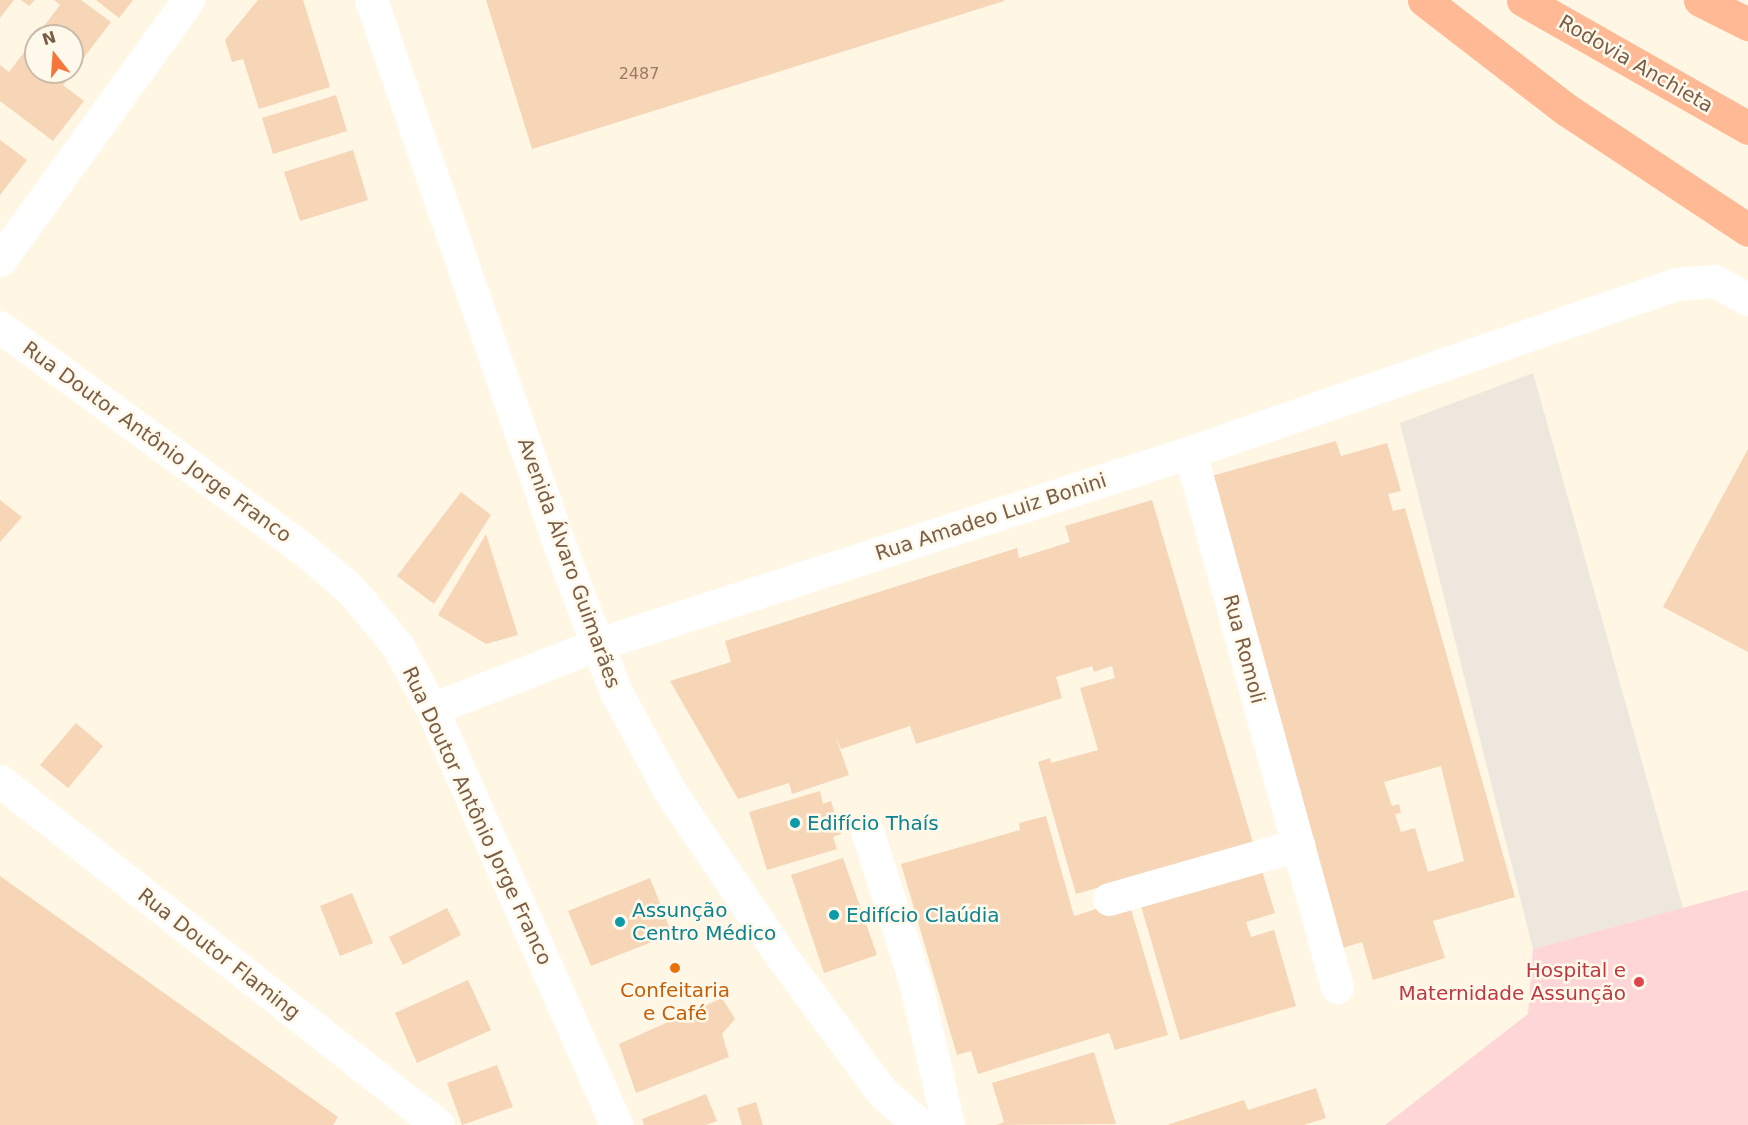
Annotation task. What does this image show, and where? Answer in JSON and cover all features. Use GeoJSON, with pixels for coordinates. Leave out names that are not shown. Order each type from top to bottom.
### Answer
{"type":"FeatureCollection","features":[{"type":"Feature","properties":{"kind":"highway"},"geometry":{"type":"LineString","coordinates":[[1424,0],[1567,110],[1748,230]]}},
{"type":"Feature","properties":{"kind":"highway","name":"Rodovia Anchieta"},"geometry":{"type":"LineString","coordinates":[[1523,0],[1748,128]]}},
{"type":"Feature","properties":{"kind":"highway"},"geometry":{"type":"LineString","coordinates":[[1700,0],[1748,24]]}},
{"type":"Feature","properties":{"kind":"street"},"geometry":{"type":"LineString","coordinates":[[0,260],[188,0]]}},
{"type":"Feature","properties":{"kind":"street","name":"Avenida Álvaro Guimarães"},"geometry":{"type":"LineString","coordinates":[[371,0],[596,645],[669,790],[712,856],[882,1092],[920,1125]]}},
{"type":"Feature","properties":{"kind":"street","name":"Rua Amadeo Luiz Bonini"},"geometry":{"type":"LineString","coordinates":[[432,709],[596,645],[1190,452],[1676,284],[1715,281],[1748,299]]}},
{"type":"Feature","properties":{"kind":"street","name":"Rua Doutor Antônio Jorge Franco"},"geometry":{"type":"LineString","coordinates":[[0,327],[303,549],[351,590],[397,645],[432,709],[616,1125]]}},
{"type":"Feature","properties":{"kind":"street","name":"Rua Romoli"},"geometry":{"type":"LineString","coordinates":[[1190,452],[1337,987]]}},
{"type":"Feature","properties":{"kind":"street","name":"Rua Doutor Flaming"},"geometry":{"type":"LineString","coordinates":[[0,782],[438,1125]]}},
{"type":"Feature","properties":{"kind":"street"},"geometry":{"type":"LineString","coordinates":[[867,831],[915,981],[948,1125]]}},
{"type":"Feature","properties":{"kind":"street"},"geometry":{"type":"LineString","coordinates":[[1109,899],[1298,845]]}},
{"type":"Feature","properties":{"kind":"shaded area"},"geometry":{"type":"Polygon","coordinates":[[[1533,373],[1683,908],[1533,949],[1400,423],[1533,373]]]}},
{"type":"Feature","properties":{"kind":"shaded area","name":"Hospital e Maternidade Assunção"},"geometry":{"type":"Polygon","coordinates":[[[1748,890],[1748,1125],[1385,1125],[1528,1014],[1533,949],[1748,890]]]}},
{"type":"Feature","properties":{"kind":"building"},"geometry":{"type":"Polygon","coordinates":[[[0,0],[14,0],[0,18],[0,0]]]}},
{"type":"Feature","properties":{"kind":"building"},"geometry":{"type":"Polygon","coordinates":[[[21,0],[35,0],[29,6],[21,0]]]}},
{"type":"Feature","properties":{"kind":"building"},"geometry":{"type":"Polygon","coordinates":[[[54,0],[81,0],[111,22],[84,57],[84,24],[45,24],[60,5],[54,0]]]}},
{"type":"Feature","properties":{"kind":"building"},"geometry":{"type":"Polygon","coordinates":[[[96,0],[133,0],[119,18],[96,0]]]}},
{"type":"Feature","properties":{"kind":"building"},"geometry":{"type":"Polygon","coordinates":[[[258,0],[303,0],[330,87],[259,109],[243,59],[232,62],[225,40],[258,0]]]}},
{"type":"Feature","properties":{"kind":"building"},"geometry":{"type":"Polygon","coordinates":[[[486,0],[1004,0],[1004,1],[532,149],[486,0]]]}},
{"type":"Feature","properties":{"kind":"building"},"geometry":{"type":"Polygon","coordinates":[[[24,53],[24,84],[64,84],[84,101],[53,141],[0,101],[0,65],[9,72],[24,53]]]}},
{"type":"Feature","properties":{"kind":"building"},"geometry":{"type":"Polygon","coordinates":[[[336,95],[347,131],[273,154],[262,118],[336,95]]]}},
{"type":"Feature","properties":{"kind":"building"},"geometry":{"type":"Polygon","coordinates":[[[0,140],[27,160],[0,195],[0,140]]]}},
{"type":"Feature","properties":{"kind":"building"},"geometry":{"type":"Polygon","coordinates":[[[353,150],[368,200],[300,221],[284,172],[353,150]]]}},
{"type":"Feature","properties":{"kind":"building"},"geometry":{"type":"Polygon","coordinates":[[[1336,441],[1341,456],[1387,443],[1401,491],[1388,494],[1393,511],[1405,508],[1515,897],[1433,921],[1445,958],[1373,980],[1362,942],[1343,948],[1208,477],[1336,441]],[[1441,766],[1384,782],[1392,806],[1399,804],[1401,813],[1395,814],[1401,832],[1415,828],[1428,872],[1464,861],[1441,766]]]}},
{"type":"Feature","properties":{"kind":"building"},"geometry":{"type":"Polygon","coordinates":[[[1748,449],[1748,652],[1663,607],[1748,449]]]}},
{"type":"Feature","properties":{"kind":"building"},"geometry":{"type":"Polygon","coordinates":[[[461,492],[491,515],[434,604],[397,576],[461,492]]]}},
{"type":"Feature","properties":{"kind":"building"},"geometry":{"type":"Polygon","coordinates":[[[0,500],[22,517],[0,542],[0,500]]]}},
{"type":"Feature","properties":{"kind":"building"},"geometry":{"type":"Polygon","coordinates":[[[1152,500],[1253,843],[1076,894],[1038,762],[1050,758],[1051,763],[1098,750],[1080,688],[1115,678],[1112,666],[1094,672],[1092,666],[1056,677],[1062,698],[916,744],[910,726],[841,749],[835,735],[849,775],[792,794],[789,783],[738,799],[670,681],[731,662],[725,641],[1017,548],[1019,558],[1070,542],[1065,526],[1152,500]]]}},
{"type":"Feature","properties":{"kind":"building"},"geometry":{"type":"Polygon","coordinates":[[[486,534],[518,635],[486,644],[438,615],[486,534]]]}},
{"type":"Feature","properties":{"kind":"building"},"geometry":{"type":"Polygon","coordinates":[[[76,723],[103,746],[68,788],[40,765],[76,723]]]}},
{"type":"Feature","properties":{"kind":"building","name":"Edifício Thaís"},"geometry":{"type":"Polygon","coordinates":[[[820,791],[823,804],[831,801],[841,834],[833,837],[837,849],[767,870],[749,812],[820,791]]]}},
{"type":"Feature","properties":{"kind":"building"},"geometry":{"type":"Polygon","coordinates":[[[1046,816],[1074,916],[1128,899],[1168,1035],[1115,1050],[1109,1033],[978,1074],[971,1051],[957,1055],[901,864],[1020,830],[1019,823],[1046,816]]]}},
{"type":"Feature","properties":{"kind":"building","name":"Edifício Claúdia"},"geometry":{"type":"Polygon","coordinates":[[[843,858],[877,955],[824,973],[791,875],[843,858]]]}},
{"type":"Feature","properties":{"kind":"building"},"geometry":{"type":"Polygon","coordinates":[[[1260,864],[1275,913],[1246,922],[1251,937],[1274,930],[1296,1006],[1180,1040],[1139,899],[1260,864]]]}},
{"type":"Feature","properties":{"kind":"building"},"geometry":{"type":"Polygon","coordinates":[[[0,876],[338,1117],[333,1125],[0,1125],[0,876]]]}},
{"type":"Feature","properties":{"kind":"building","name":"Assunção Centro Médico"},"geometry":{"type":"Polygon","coordinates":[[[650,878],[672,934],[591,966],[568,911],[650,878]]]}},
{"type":"Feature","properties":{"kind":"building"},"geometry":{"type":"Polygon","coordinates":[[[352,893],[373,943],[340,956],[320,906],[352,893]]]}},
{"type":"Feature","properties":{"kind":"building"},"geometry":{"type":"Polygon","coordinates":[[[447,908],[461,935],[403,965],[389,937],[447,908]]]}},
{"type":"Feature","properties":{"kind":"building"},"geometry":{"type":"Polygon","coordinates":[[[468,980],[491,1030],[417,1063],[395,1013],[468,980]]]}},
{"type":"Feature","properties":{"kind":"building"},"geometry":{"type":"Polygon","coordinates":[[[722,998],[735,1019],[722,1034],[729,1057],[636,1093],[619,1044],[722,998]]]}},
{"type":"Feature","properties":{"kind":"building"},"geometry":{"type":"Polygon","coordinates":[[[1094,1052],[1116,1124],[996,1125],[1004,1122],[992,1083],[1094,1052]]]}},
{"type":"Feature","properties":{"kind":"building"},"geometry":{"type":"Polygon","coordinates":[[[497,1065],[513,1107],[462,1125],[447,1083],[497,1065]]]}},
{"type":"Feature","properties":{"kind":"building"},"geometry":{"type":"Polygon","coordinates":[[[1316,1088],[1326,1118],[1304,1125],[1167,1125],[1244,1100],[1248,1110],[1316,1088]]]}},
{"type":"Feature","properties":{"kind":"building"},"geometry":{"type":"Polygon","coordinates":[[[706,1094],[717,1121],[706,1125],[644,1125],[642,1119],[706,1094]]]}},
{"type":"Feature","properties":{"kind":"building"},"geometry":{"type":"Polygon","coordinates":[[[756,1102],[763,1125],[742,1125],[737,1108],[756,1102]]]}},
{"type":"Feature","properties":{"kind":"place","name":"Edifício Thaís"},"geometry":{"type":"Point","coordinates":[795,823]}},
{"type":"Feature","properties":{"kind":"place","name":"Edifício Claúdia"},"geometry":{"type":"Point","coordinates":[834,915]}},
{"type":"Feature","properties":{"kind":"place","name":"Assunção Centro Médico"},"geometry":{"type":"Point","coordinates":[620,922]}},
{"type":"Feature","properties":{"kind":"place","name":"Confeitaria e Café"},"geometry":{"type":"Point","coordinates":[675,968]}},
{"type":"Feature","properties":{"kind":"place","name":"Hospital e Maternidade Assunção"},"geometry":{"type":"Point","coordinates":[1639,982]}}]}
